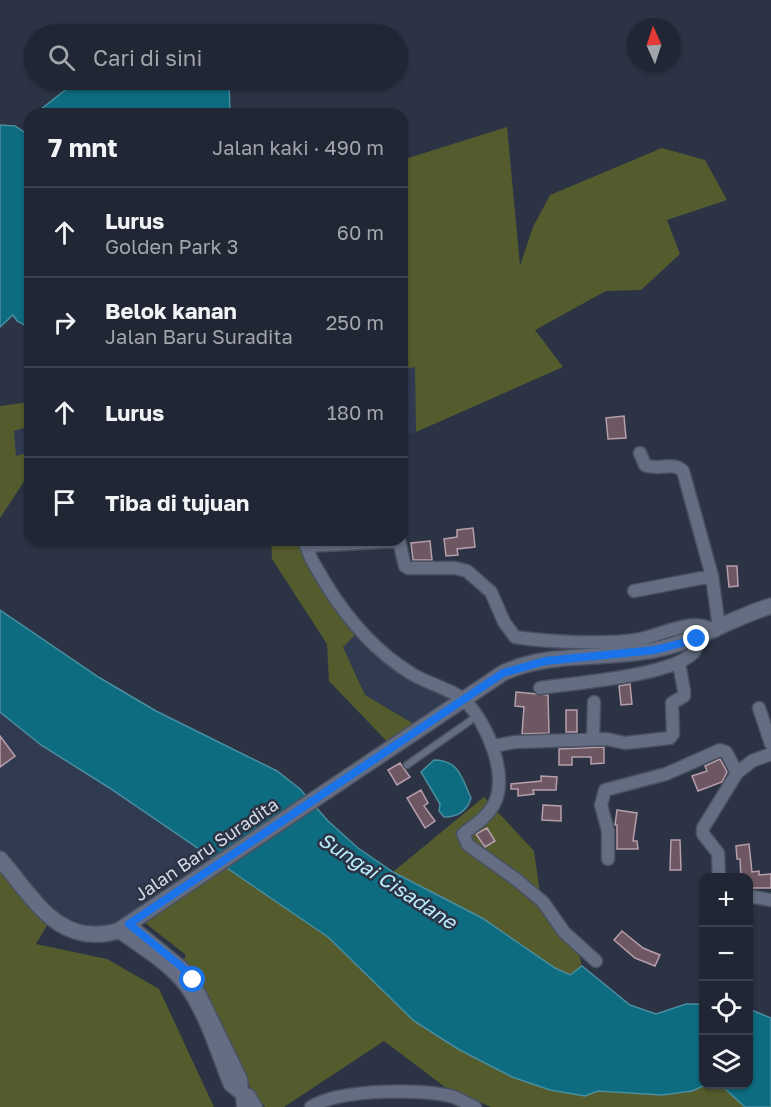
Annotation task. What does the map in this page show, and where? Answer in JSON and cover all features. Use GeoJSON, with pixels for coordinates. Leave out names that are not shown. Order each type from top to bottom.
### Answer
{"type":"FeatureCollection","features":[{"type":"Feature","properties":{"kind":"main road","name":"Jalan Baru Suradita"},"geometry":{"type":"LineString","coordinates":[[0,859],[53,920],[65,929],[93,936],[128,925],[503,673],[523,666],[655,650],[697,639],[771,606]]}},
{"type":"Feature","properties":{"kind":"street"},"geometry":{"type":"LineString","coordinates":[[400,546],[405,566],[408,568],[455,568],[474,577],[491,592],[510,632],[518,638],[624,641],[687,626],[717,629],[712,576],[683,471],[673,466],[650,468],[645,465],[640,453]]}},
{"type":"Feature","properties":{"kind":"street"},"geometry":{"type":"LineString","coordinates":[[308,546],[335,599],[368,641],[413,675],[464,699],[477,716],[494,746],[499,787],[495,804],[486,817],[464,834],[468,845],[517,879],[543,903],[564,932],[596,961]]}},
{"type":"Feature","properties":{"kind":"street"},"geometry":{"type":"LineString","coordinates":[[634,591],[712,576]]}},
{"type":"Feature","properties":{"kind":"street"},"geometry":{"type":"LineString","coordinates":[[540,688],[638,674],[679,663],[693,652],[697,639]]}},
{"type":"Feature","properties":{"kind":"street"},"geometry":{"type":"LineString","coordinates":[[494,746],[515,742],[593,739],[625,743],[673,737],[670,708],[672,703],[684,696],[679,663]]}},
{"type":"Feature","properties":{"kind":"street"},"geometry":{"type":"LineString","coordinates":[[593,739],[594,702]]}},
{"type":"Feature","properties":{"kind":"street"},"geometry":{"type":"LineString","coordinates":[[759,708],[771,744]]}},
{"type":"Feature","properties":{"kind":"street"},"geometry":{"type":"LineString","coordinates":[[608,859],[608,831],[602,805],[605,790],[666,774],[720,750],[726,752],[737,773]]}},
{"type":"Feature","properties":{"kind":"street"},"geometry":{"type":"LineString","coordinates":[[719,873],[718,853],[703,834],[703,828],[737,773],[752,761],[771,754]]}},
{"type":"Feature","properties":{"kind":"street"},"geometry":{"type":"LineString","coordinates":[[753,898],[771,900]]}},
{"type":"Feature","properties":{"kind":"street"},"geometry":{"type":"LineString","coordinates":[[128,925],[186,987],[199,1010],[230,1085],[240,1093],[249,1095],[256,1107]]}},
{"type":"Feature","properties":{"kind":"street"},"geometry":{"type":"LineString","coordinates":[[240,1093],[243,1107]]}},
{"type":"Feature","properties":{"kind":"street"},"geometry":{"type":"LineString","coordinates":[[311,1107],[330,1098],[351,1094],[424,1093],[456,1098],[475,1107]]}},
{"type":"Feature","properties":{"kind":"lane"},"geometry":{"type":"LineString","coordinates":[[407,765],[477,716]]}},
{"type":"Feature","properties":{"kind":"shaded area"},"geometry":{"type":"Polygon","coordinates":[[[415,366],[416,432],[408,434],[408,368],[415,366]]]}},
{"type":"Feature","properties":{"kind":"shaded area"},"geometry":{"type":"Polygon","coordinates":[[[24,428],[24,454],[16,456],[14,430],[24,428]]]}},
{"type":"Feature","properties":{"kind":"shaded area"},"geometry":{"type":"Polygon","coordinates":[[[360,630],[377,652],[464,700],[419,727],[365,695],[343,647],[360,630]]]}},
{"type":"Feature","properties":{"kind":"shaded area"},"geometry":{"type":"Polygon","coordinates":[[[0,712],[41,745],[108,787],[220,864],[144,922],[104,930],[54,914],[0,851],[0,712]]]}},
{"type":"Feature","properties":{"kind":"green space"},"geometry":{"type":"Polygon","coordinates":[[[507,127],[520,266],[533,227],[550,195],[662,148],[705,160],[727,200],[667,220],[680,254],[641,290],[606,291],[535,330],[563,367],[416,432],[415,367],[408,369],[408,158],[507,127]]]}},
{"type":"Feature","properties":{"kind":"green space"},"geometry":{"type":"Polygon","coordinates":[[[24,403],[24,428],[14,431],[16,456],[24,454],[24,482],[0,518],[0,406],[24,403]]]}},
{"type":"Feature","properties":{"kind":"green space"},"geometry":{"type":"Polygon","coordinates":[[[271,546],[301,546],[334,586],[360,630],[343,647],[365,695],[419,727],[398,753],[329,681],[327,644],[272,559],[271,546]]]}},
{"type":"Feature","properties":{"kind":"green space"},"geometry":{"type":"Polygon","coordinates":[[[484,797],[534,851],[543,915],[579,955],[582,966],[570,975],[555,968],[482,918],[393,872],[484,797]]]}},
{"type":"Feature","properties":{"kind":"green space"},"geometry":{"type":"Polygon","coordinates":[[[0,851],[54,914],[36,944],[107,959],[159,989],[214,1107],[0,1107],[0,851]]]}},
{"type":"Feature","properties":{"kind":"green space"},"geometry":{"type":"Polygon","coordinates":[[[220,864],[328,937],[414,1021],[458,1049],[512,1077],[585,1096],[598,1091],[662,1095],[699,1088],[725,1089],[745,1107],[491,1107],[445,1087],[384,1041],[284,1107],[265,1107],[251,1089],[204,993],[182,963],[186,955],[144,922],[220,864]]]}},
{"type":"Feature","properties":{"kind":"water"},"geometry":{"type":"Polygon","coordinates":[[[65,90],[229,90],[230,108],[43,108],[65,90]]]}},
{"type":"Feature","properties":{"kind":"water"},"geometry":{"type":"Polygon","coordinates":[[[0,125],[15,126],[24,132],[24,325],[17,321],[13,315],[0,327],[0,125]]]}},
{"type":"Feature","properties":{"kind":"water","name":"Sungai Cisadane"},"geometry":{"type":"Polygon","coordinates":[[[0,610],[100,678],[156,711],[277,771],[300,789],[328,821],[358,848],[393,872],[482,918],[555,968],[570,975],[582,966],[630,1005],[656,1014],[686,1004],[699,1004],[699,1088],[662,1095],[598,1091],[585,1096],[550,1090],[512,1077],[458,1049],[414,1021],[328,937],[108,787],[41,745],[0,712],[0,610]]]}},
{"type":"Feature","properties":{"kind":"water"},"geometry":{"type":"Polygon","coordinates":[[[434,760],[449,763],[454,767],[471,798],[464,810],[454,816],[444,817],[439,811],[440,804],[421,772],[434,760]]]}},
{"type":"Feature","properties":{"kind":"water"},"geometry":{"type":"Polygon","coordinates":[[[753,1011],[771,1018],[771,1107],[745,1107],[725,1089],[753,1089],[753,1011]]]}},
{"type":"Feature","properties":{"kind":"building"},"geometry":{"type":"Polygon","coordinates":[[[624,416],[626,438],[608,439],[606,418],[624,416]]]}},
{"type":"Feature","properties":{"kind":"building"},"geometry":{"type":"Polygon","coordinates":[[[473,528],[475,547],[457,549],[458,555],[446,556],[444,539],[457,537],[457,530],[473,528]]]}},
{"type":"Feature","properties":{"kind":"building"},"geometry":{"type":"Polygon","coordinates":[[[430,541],[432,560],[413,560],[411,543],[430,541]]]}},
{"type":"Feature","properties":{"kind":"building"},"geometry":{"type":"Polygon","coordinates":[[[727,566],[737,566],[738,586],[729,587],[727,566]]]}},
{"type":"Feature","properties":{"kind":"building"},"geometry":{"type":"Polygon","coordinates":[[[630,684],[632,704],[621,705],[619,686],[630,684]]]}},
{"type":"Feature","properties":{"kind":"building"},"geometry":{"type":"Polygon","coordinates":[[[516,692],[548,695],[549,733],[522,734],[524,707],[515,706],[516,692]]]}},
{"type":"Feature","properties":{"kind":"building"},"geometry":{"type":"Polygon","coordinates":[[[566,710],[577,710],[577,732],[566,732],[566,710]]]}},
{"type":"Feature","properties":{"kind":"building"},"geometry":{"type":"Polygon","coordinates":[[[0,736],[15,756],[0,767],[0,736]]]}},
{"type":"Feature","properties":{"kind":"building"},"geometry":{"type":"Polygon","coordinates":[[[604,747],[604,763],[591,764],[591,757],[572,757],[572,765],[559,765],[559,749],[604,747]]]}},
{"type":"Feature","properties":{"kind":"building"},"geometry":{"type":"Polygon","coordinates":[[[720,759],[727,772],[722,782],[698,791],[692,776],[707,771],[705,766],[720,759]]]}},
{"type":"Feature","properties":{"kind":"building"},"geometry":{"type":"Polygon","coordinates":[[[400,763],[410,777],[397,785],[388,770],[400,763]]]}},
{"type":"Feature","properties":{"kind":"building"},"geometry":{"type":"Polygon","coordinates":[[[541,776],[557,777],[556,790],[533,790],[534,794],[518,796],[518,789],[511,789],[511,784],[541,781],[541,776]]]}},
{"type":"Feature","properties":{"kind":"building"},"geometry":{"type":"Polygon","coordinates":[[[421,790],[428,803],[424,806],[435,821],[425,828],[407,798],[421,790]]]}},
{"type":"Feature","properties":{"kind":"building"},"geometry":{"type":"Polygon","coordinates":[[[543,805],[561,806],[561,821],[542,820],[543,805]]]}},
{"type":"Feature","properties":{"kind":"building"},"geometry":{"type":"Polygon","coordinates":[[[617,810],[637,813],[633,841],[637,841],[638,849],[617,849],[617,825],[615,825],[617,810]]]}},
{"type":"Feature","properties":{"kind":"building"},"geometry":{"type":"Polygon","coordinates":[[[487,828],[495,841],[485,847],[476,834],[487,828]]]}},
{"type":"Feature","properties":{"kind":"building"},"geometry":{"type":"Polygon","coordinates":[[[671,840],[680,840],[681,870],[670,870],[671,840]]]}},
{"type":"Feature","properties":{"kind":"building"},"geometry":{"type":"Polygon","coordinates":[[[749,844],[752,872],[759,871],[759,875],[771,874],[771,888],[753,888],[753,873],[741,873],[736,846],[749,844]]]}},
{"type":"Feature","properties":{"kind":"building"},"geometry":{"type":"Polygon","coordinates":[[[622,931],[643,948],[660,955],[655,966],[635,958],[614,940],[622,931]]]}},
{"type":"Feature","properties":{"kind":"route"},"geometry":{"type":"LineString","coordinates":[[193,980],[183,968],[129,924],[503,673],[545,661],[655,650],[697,639]]}}]}
